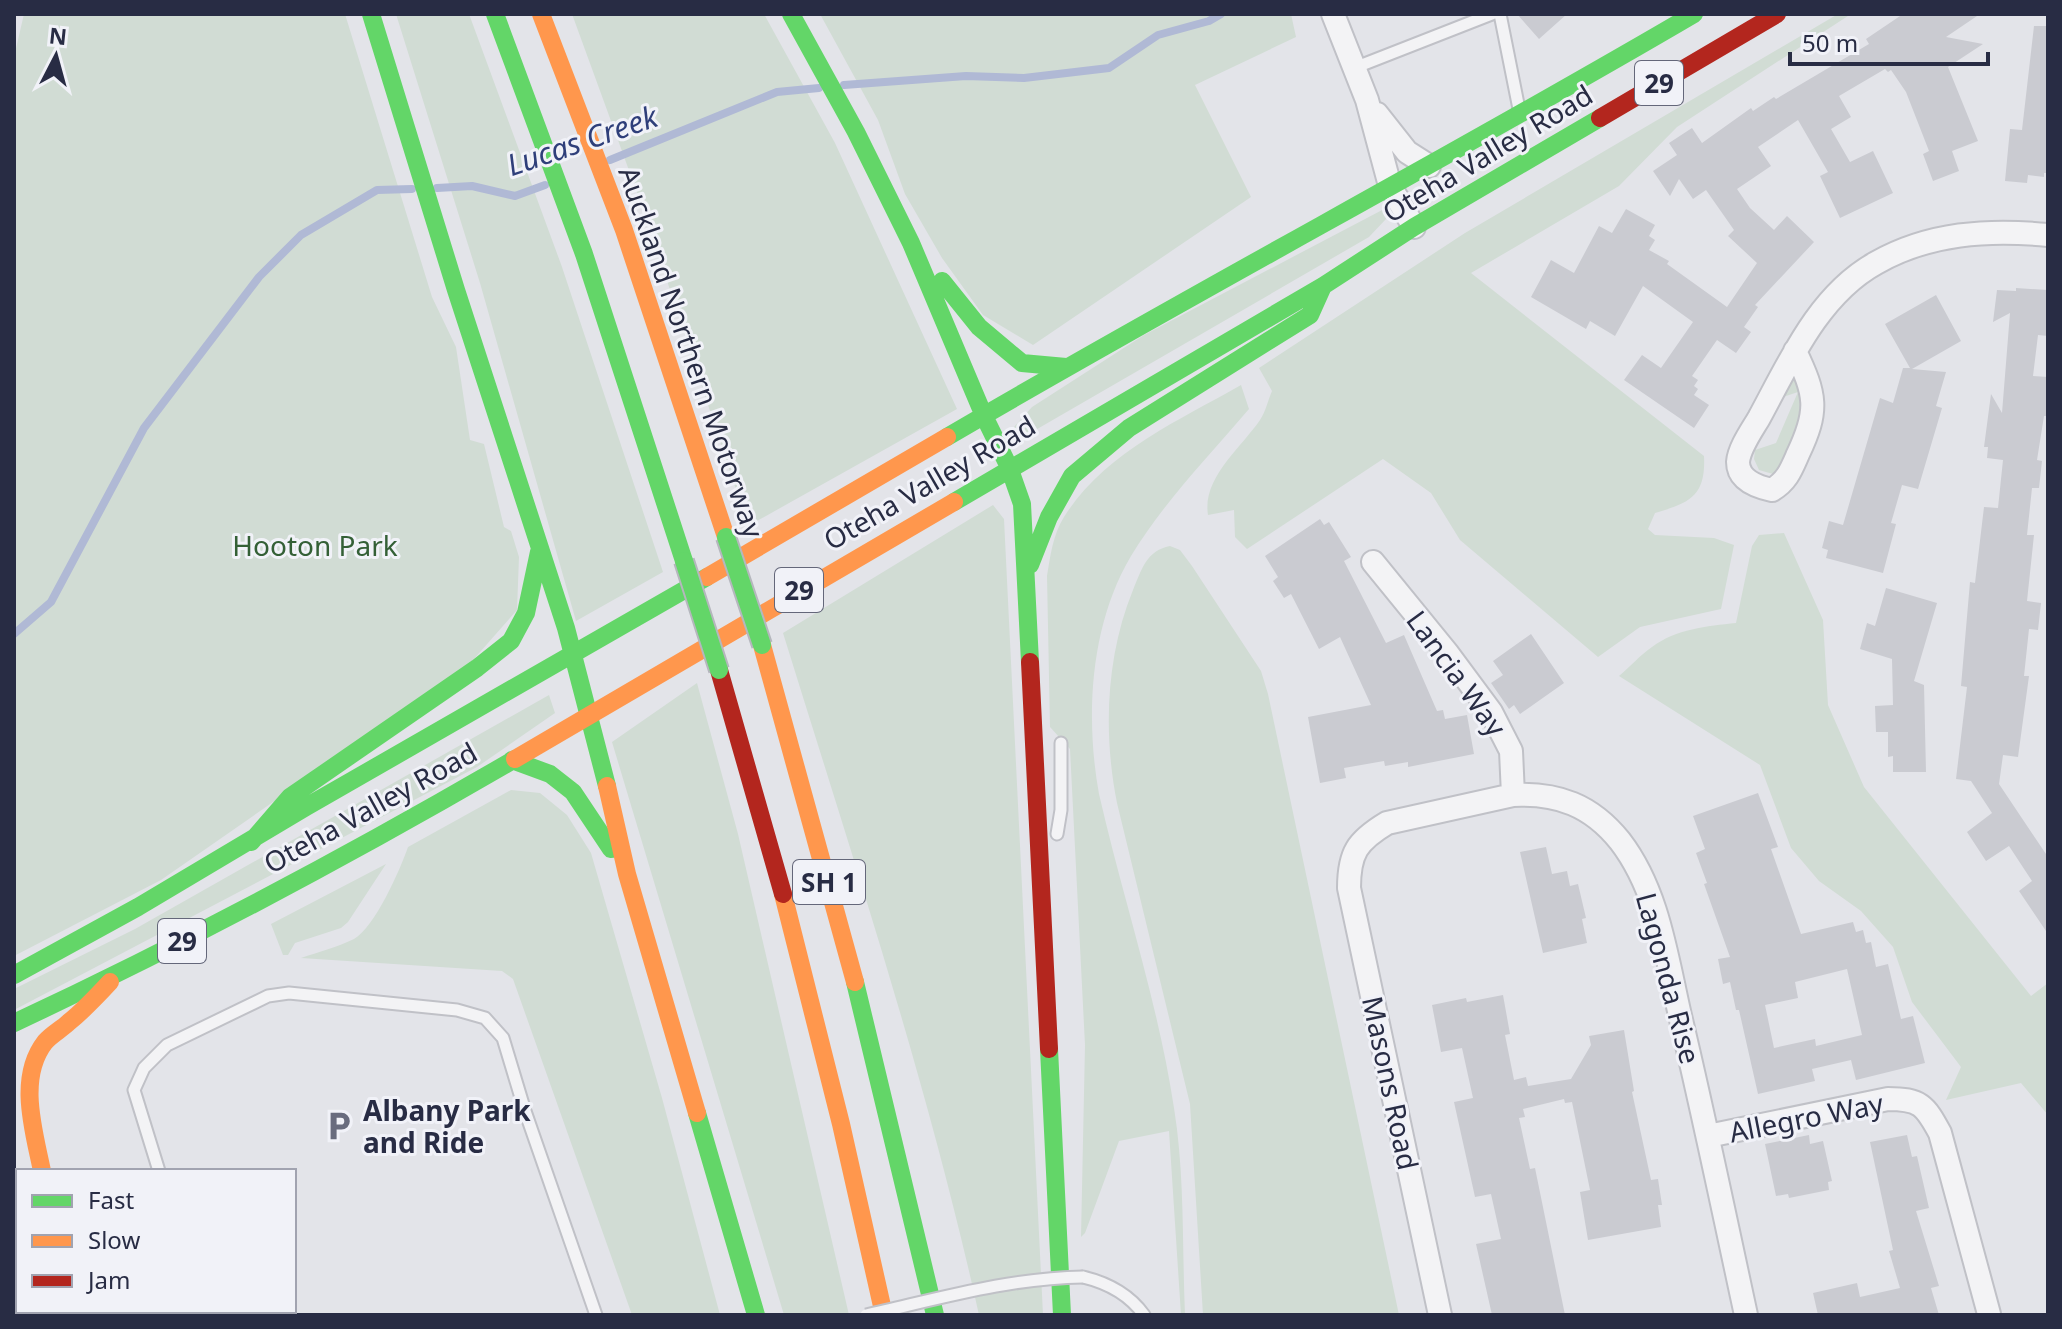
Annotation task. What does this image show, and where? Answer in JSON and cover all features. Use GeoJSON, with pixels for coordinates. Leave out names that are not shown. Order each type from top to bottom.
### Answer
{"type":"FeatureCollection","features":[{"type":"Feature","properties":{"kind":"main road"},"geometry":{"type":"LineString","coordinates":[[371,14],[574,655],[627,874],[756,1315]]}},
{"type":"Feature","properties":{"kind":"main road","name":"SH 1"},"geometry":{"type":"LineString","coordinates":[[495,14],[584,254],[719,670],[799,950],[884,1315]]}},
{"type":"Feature","properties":{"kind":"main road","name":"Auckland Northern Motorway"},"geometry":{"type":"LineString","coordinates":[[541,14],[624,230],[762,645],[842,928],[935,1315]]}},
{"type":"Feature","properties":{"kind":"main road"},"geometry":{"type":"LineString","coordinates":[[791,14],[856,132],[911,243],[984,416],[1009,467],[1022,504],[1062,1315]]}},
{"type":"Feature","properties":{"kind":"main road","name":"Oteha Valley Road"},"geometry":{"type":"LineString","coordinates":[[14,1023],[118,974],[405,823],[1323,286],[1414,227],[1777,14]]}},
{"type":"Feature","properties":{"kind":"main road","name":"Oteha Valley Road"},"geometry":{"type":"LineString","coordinates":[[14,975],[251,842],[1066,367],[1429,166],[1684,16]]}},
{"type":"Feature","properties":{"kind":"main road"},"geometry":{"type":"LineString","coordinates":[[911,243],[979,327],[1022,363],[1066,367]]}},
{"type":"Feature","properties":{"kind":"main road"},"geometry":{"type":"LineString","coordinates":[[1027,571],[1049,517],[1072,476],[1129,428],[1310,315],[1323,286]]}},
{"type":"Feature","properties":{"kind":"main road"},"geometry":{"type":"LineString","coordinates":[[251,842],[290,797],[477,668],[511,641],[526,613],[539,551]]}},
{"type":"Feature","properties":{"kind":"main road"},"geometry":{"type":"LineString","coordinates":[[512,760],[550,774],[573,792],[627,874]]}},
{"type":"Feature","properties":{"kind":"main road"},"geometry":{"type":"LineString","coordinates":[[42,1169],[30,1093],[31,1076],[40,1048],[118,974]]}},
{"type":"Feature","properties":{"kind":"main road"},"geometry":{"type":"LineString","coordinates":[[14,1134],[31,1169]]}},
{"type":"Feature","properties":{"kind":"street"},"geometry":{"type":"LineString","coordinates":[[1333,14],[1367,100],[1390,186],[1414,227]]}},
{"type":"Feature","properties":{"kind":"street"},"geometry":{"type":"LineString","coordinates":[[1367,100],[1407,152],[1429,166]]}},
{"type":"Feature","properties":{"kind":"street"},"geometry":{"type":"LineString","coordinates":[[1795,351],[1807,376],[1815,409],[1809,431],[1785,482],[1772,490],[1756,487],[1743,477],[1738,462],[1746,442],[1795,351],[1816,319],[1842,289],[1874,264],[1918,244],[1984,231],[2048,235]]}},
{"type":"Feature","properties":{"kind":"street","name":"Lancia Way"},"geometry":{"type":"LineString","coordinates":[[1373,562],[1491,712],[1511,751],[1513,795]]}},
{"type":"Feature","properties":{"kind":"street","name":"Lagonda Rise"},"geometry":{"type":"LineString","coordinates":[[1354,851],[1369,834],[1387,823],[1513,795],[1533,794],[1559,798],[1584,808],[1618,839],[1634,862],[1654,904],[1746,1315]]}},
{"type":"Feature","properties":{"kind":"street","name":"Masons Road"},"geometry":{"type":"LineString","coordinates":[[1354,851],[1349,868],[1349,888],[1440,1315]]}},
{"type":"Feature","properties":{"kind":"street","name":"Allegro Way"},"geometry":{"type":"LineString","coordinates":[[1708,1136],[1888,1099],[1912,1099],[1928,1110],[1940,1133],[1989,1314]]}},
{"type":"Feature","properties":{"kind":"lane"},"geometry":{"type":"LineString","coordinates":[[1354,68],[1492,14]]}},
{"type":"Feature","properties":{"kind":"lane"},"geometry":{"type":"LineString","coordinates":[[1500,14],[1520,114]]}},
{"type":"Feature","properties":{"kind":"lane"},"geometry":{"type":"LineString","coordinates":[[1056,841],[1061,810],[1061,743]]}},
{"type":"Feature","properties":{"kind":"lane"},"geometry":{"type":"LineString","coordinates":[[1042,918],[1053,856]]}},
{"type":"Feature","properties":{"kind":"lane"},"geometry":{"type":"LineString","coordinates":[[158,1169],[134,1090],[144,1068],[167,1045],[268,996],[289,993],[457,1010],[485,1018],[503,1038],[596,1315]]}},
{"type":"Feature","properties":{"kind":"lane"},"geometry":{"type":"LineString","coordinates":[[866,1315],[995,1286],[1046,1278],[1083,1277],[1118,1290],[1137,1304],[1144,1315]]}},
{"type":"Feature","properties":{"kind":"green space","name":"Hooton Park"},"geometry":{"type":"Polygon","coordinates":[[[24,14],[345,14],[432,297],[456,347],[470,440],[484,444],[504,527],[511,531],[519,557],[517,610],[466,668],[161,880],[14,956],[14,57],[24,14]]]}},
{"type":"Feature","properties":{"kind":"green space"},"geometry":{"type":"Polygon","coordinates":[[[396,14],[469,14],[562,267],[663,572],[576,621],[480,283],[396,14]]]}},
{"type":"Feature","properties":{"kind":"green space"},"geometry":{"type":"Polygon","coordinates":[[[572,14],[764,14],[835,143],[957,409],[748,526],[646,217],[572,14]]]}},
{"type":"Feature","properties":{"kind":"green space"},"geometry":{"type":"Polygon","coordinates":[[[820,14],[1291,14],[1296,37],[1195,85],[1251,197],[1033,345],[983,315],[942,258],[905,194],[878,120],[820,14]]]}},
{"type":"Feature","properties":{"kind":"green space"},"geometry":{"type":"Polygon","coordinates":[[[1838,14],[1851,14],[1677,127],[1619,186],[1471,273],[1704,456],[1699,489],[1678,506],[1655,513],[1648,529],[1655,535],[1714,538],[1734,545],[1721,609],[1640,627],[1598,657],[1460,540],[1431,493],[1383,459],[1247,549],[1235,537],[1234,510],[1208,515],[1211,488],[1217,476],[1260,420],[1272,391],[1259,368],[1465,233],[1838,14]]]}},
{"type":"Feature","properties":{"kind":"green space"},"geometry":{"type":"Polygon","coordinates":[[[1386,208],[1386,219],[1369,237],[1032,432],[1016,435],[1014,427],[1032,407],[1144,335],[1386,208]]]}},
{"type":"Feature","properties":{"kind":"green space"},"geometry":{"type":"Polygon","coordinates":[[[1793,375],[1799,375],[1807,410],[1778,473],[1773,474],[1759,470],[1754,459],[1755,450],[1776,443],[1798,392],[1780,398],[1793,375]]]}},
{"type":"Feature","properties":{"kind":"green space"},"geometry":{"type":"Polygon","coordinates":[[[1241,385],[1249,409],[1157,517],[1117,583],[1099,641],[1092,703],[1099,794],[1150,990],[1174,1108],[1182,1211],[1185,1315],[1181,1315],[1169,1131],[1119,1141],[1081,1237],[1085,1045],[1070,749],[1050,727],[1047,576],[1052,546],[1060,524],[1100,474],[1144,440],[1241,385]]]}},
{"type":"Feature","properties":{"kind":"green space"},"geometry":{"type":"Polygon","coordinates":[[[993,505],[1004,519],[1043,1315],[979,1315],[913,1057],[783,633],[993,505]]]}},
{"type":"Feature","properties":{"kind":"green space"},"geometry":{"type":"Polygon","coordinates":[[[1784,533],[1823,620],[1828,705],[1864,787],[2031,996],[2048,983],[2048,1115],[2021,1083],[1946,1100],[1961,1067],[1912,1002],[1893,947],[1861,911],[1819,881],[1791,848],[1760,765],[1619,676],[1648,650],[1671,636],[1703,627],[1736,623],[1752,546],[1759,535],[1784,533]]]}},
{"type":"Feature","properties":{"kind":"green space"},"geometry":{"type":"Polygon","coordinates":[[[1170,546],[1180,550],[1192,566],[1261,671],[1268,694],[1399,1315],[1203,1315],[1190,1104],[1117,803],[1110,749],[1112,668],[1124,615],[1146,562],[1155,552],[1170,546]]]}},
{"type":"Feature","properties":{"kind":"green space"},"geometry":{"type":"Polygon","coordinates":[[[697,683],[738,834],[849,1315],[784,1315],[612,742],[697,683]]]}},
{"type":"Feature","properties":{"kind":"green space"},"geometry":{"type":"Polygon","coordinates":[[[549,695],[555,713],[477,767],[14,1010],[14,989],[135,929],[549,695]]]}},
{"type":"Feature","properties":{"kind":"green space"},"geometry":{"type":"Polygon","coordinates":[[[511,790],[540,793],[567,815],[591,853],[662,1098],[720,1315],[632,1315],[513,979],[502,971],[301,958],[348,942],[362,933],[386,897],[408,847],[511,790]]]}},
{"type":"Feature","properties":{"kind":"green space"},"geometry":{"type":"Polygon","coordinates":[[[386,864],[348,922],[341,928],[295,943],[288,955],[283,955],[271,924],[386,864]]]}},
{"type":"Feature","properties":{"kind":"building"},"geometry":{"type":"Polygon","coordinates":[[[1517,14],[1567,14],[1539,39],[1517,14]]]}},
{"type":"Feature","properties":{"kind":"building"},"geometry":{"type":"Polygon","coordinates":[[[1903,14],[1980,14],[1946,37],[1983,44],[1948,67],[1978,141],[1952,151],[1959,171],[1933,181],[1923,154],[1929,151],[1906,92],[1891,70],[1888,72],[1885,69],[1839,96],[1851,117],[1831,129],[1850,162],[1873,151],[1893,193],[1840,218],[1820,176],[1828,172],[1798,120],[1758,147],[1771,166],[1737,189],[1750,208],[1774,230],[1787,216],[1814,242],[1755,305],[1758,307],[1744,327],[1751,332],[1736,353],[1717,340],[1692,376],[1698,380],[1694,395],[1709,405],[1694,428],[1624,380],[1642,355],[1661,368],[1693,322],[1643,286],[1615,336],[1590,321],[1586,329],[1531,297],[1551,260],[1574,273],[1599,226],[1612,233],[1626,209],[1655,225],[1649,236],[1655,240],[1649,250],[1669,261],[1667,264],[1727,307],[1757,263],[1728,236],[1734,230],[1706,190],[1693,199],[1679,179],[1670,196],[1653,171],[1677,155],[1669,143],[1692,128],[1702,143],[1751,108],[1753,111],[1774,97],[1776,99],[1869,44],[1866,39],[1903,14]]]}},
{"type":"Feature","properties":{"kind":"building"},"geometry":{"type":"Polygon","coordinates":[[[2034,26],[2048,26],[2048,173],[2044,173],[2044,177],[2028,175],[2027,183],[2005,181],[2010,129],[2022,130],[2034,26]]]}},
{"type":"Feature","properties":{"kind":"building"},"geometry":{"type":"Polygon","coordinates":[[[2016,288],[2048,290],[2048,336],[2038,335],[2033,376],[2048,377],[2048,416],[2044,416],[2037,460],[2042,461],[2039,488],[2032,488],[2027,535],[2034,535],[2027,601],[2041,603],[2038,630],[2029,629],[2024,676],[2029,676],[2018,757],[2003,755],[1999,784],[2048,857],[2048,934],[2019,891],[2032,881],[2009,846],[1986,861],[1967,832],[1992,813],[1971,781],[1956,779],[1967,687],[1961,686],[1970,582],[1975,583],[1984,507],[1998,508],[2003,460],[1987,458],[1988,447],[1984,447],[1991,394],[2002,413],[2010,313],[1993,322],[1997,290],[2016,291],[2016,288]]]}},
{"type":"Feature","properties":{"kind":"building"},"geometry":{"type":"Polygon","coordinates":[[[1936,295],[1961,341],[1912,369],[1946,372],[1936,406],[1942,408],[1918,489],[1902,485],[1891,523],[1896,524],[1883,573],[1826,558],[1828,550],[1822,548],[1829,521],[1843,525],[1880,398],[1893,403],[1903,368],[1910,368],[1885,324],[1936,295]]]}},
{"type":"Feature","properties":{"kind":"building"},"geometry":{"type":"Polygon","coordinates":[[[1320,519],[1324,525],[1329,522],[1351,557],[1344,561],[1386,643],[1404,635],[1437,711],[1443,710],[1445,719],[1467,715],[1474,754],[1408,767],[1408,762],[1385,766],[1384,761],[1344,768],[1346,778],[1320,783],[1308,717],[1371,705],[1340,637],[1319,649],[1291,594],[1284,598],[1273,581],[1278,577],[1265,556],[1320,519]]]}},
{"type":"Feature","properties":{"kind":"building"},"geometry":{"type":"Polygon","coordinates":[[[1886,588],[1937,603],[1914,681],[1924,685],[1926,772],[1893,772],[1893,756],[1888,757],[1888,732],[1876,732],[1875,706],[1893,705],[1892,659],[1860,649],[1867,623],[1875,626],[1886,588]]]}},
{"type":"Feature","properties":{"kind":"building"},"geometry":{"type":"Polygon","coordinates":[[[1531,634],[1564,683],[1520,714],[1514,705],[1509,709],[1491,683],[1503,675],[1493,661],[1531,634]]]}},
{"type":"Feature","properties":{"kind":"building"},"geometry":{"type":"Polygon","coordinates":[[[1758,793],[1778,847],[1771,849],[1801,934],[1853,922],[1856,932],[1863,930],[1866,943],[1871,942],[1876,967],[1888,964],[1901,1019],[1913,1016],[1925,1063],[1856,1080],[1851,1060],[1812,1069],[1815,1081],[1758,1094],[1739,1010],[1736,1010],[1730,982],[1723,984],[1718,959],[1730,957],[1704,884],[1707,883],[1696,853],[1705,849],[1693,816],[1758,793]],[[1847,969],[1795,982],[1798,998],[1765,1005],[1774,1048],[1815,1039],[1816,1046],[1862,1035],[1847,969]]]}},
{"type":"Feature","properties":{"kind":"building"},"geometry":{"type":"Polygon","coordinates":[[[1546,847],[1552,874],[1567,871],[1570,886],[1578,884],[1586,918],[1582,919],[1587,943],[1543,953],[1520,852],[1546,847]]]}},
{"type":"Feature","properties":{"kind":"building"},"geometry":{"type":"Polygon","coordinates":[[[1503,995],[1510,1034],[1505,1035],[1514,1080],[1526,1077],[1528,1086],[1571,1079],[1591,1045],[1589,1036],[1624,1030],[1632,1092],[1651,1180],[1658,1179],[1661,1227],[1588,1240],[1580,1192],[1590,1190],[1572,1102],[1565,1103],[1564,1099],[1523,1109],[1525,1117],[1519,1118],[1530,1169],[1535,1168],[1565,1315],[1492,1315],[1476,1244],[1501,1239],[1491,1194],[1475,1197],[1454,1102],[1473,1098],[1462,1048],[1441,1052],[1432,1005],[1503,995]]]}},
{"type":"Feature","properties":{"kind":"building"},"geometry":{"type":"Polygon","coordinates":[[[1809,1135],[1810,1144],[1823,1141],[1832,1181],[1828,1182],[1829,1190],[1789,1198],[1788,1194],[1776,1196],[1765,1144],[1809,1135]]]}},
{"type":"Feature","properties":{"kind":"building"},"geometry":{"type":"Polygon","coordinates":[[[1907,1135],[1912,1157],[1917,1156],[1929,1208],[1916,1211],[1939,1286],[1931,1288],[1939,1315],[1818,1315],[1813,1293],[1857,1283],[1860,1297],[1900,1288],[1889,1251],[1893,1250],[1870,1142],[1907,1135]]]}},
{"type":"Feature","properties":{"kind":"waterway","name":"Lucas Creek"},"geometry":{"type":"LineString","coordinates":[[844,85],[966,76],[1024,78],[1109,68],[1158,35],[1209,21],[1221,14]]}},
{"type":"Feature","properties":{"kind":"waterway","name":"Lucas Creek"},"geometry":{"type":"LineString","coordinates":[[610,160],[777,92],[819,88]]}},
{"type":"Feature","properties":{"kind":"waterway","name":"Lucas Creek"},"geometry":{"type":"LineString","coordinates":[[437,188],[472,186],[515,196],[545,185]]}},
{"type":"Feature","properties":{"kind":"waterway","name":"Lucas Creek"},"geometry":{"type":"LineString","coordinates":[[14,634],[51,602],[144,428],[259,277],[301,235],[377,190],[412,189]]}},
{"type":"Feature","properties":{"kind":"traffic: fast"},"geometry":{"type":"LineString","coordinates":[[371,14],[456,290],[566,628],[607,786]]}},
{"type":"Feature","properties":{"kind":"traffic: fast"},"geometry":{"type":"LineString","coordinates":[[495,14],[584,254],[684,561]]}},
{"type":"Feature","properties":{"kind":"traffic: fast"},"geometry":{"type":"LineString","coordinates":[[791,14],[856,132],[911,243],[984,416],[1009,467],[1022,504],[1030,662]]}},
{"type":"Feature","properties":{"kind":"traffic: fast"},"geometry":{"type":"LineString","coordinates":[[947,437],[1694,14]]}},
{"type":"Feature","properties":{"kind":"traffic: fast"},"geometry":{"type":"LineString","coordinates":[[954,502],[1323,286],[1414,227],[1600,118]]}},
{"type":"Feature","properties":{"kind":"traffic: fast"},"geometry":{"type":"LineString","coordinates":[[942,281],[979,327],[1022,363],[1066,367]]}},
{"type":"Feature","properties":{"kind":"traffic: fast"},"geometry":{"type":"LineString","coordinates":[[1030,565],[1049,517],[1072,476],[1129,428],[1310,315],[1323,286]]}},
{"type":"Feature","properties":{"kind":"traffic: fast"},"geometry":{"type":"LineString","coordinates":[[726,537],[762,645]]}},
{"type":"Feature","properties":{"kind":"traffic: fast"},"geometry":{"type":"LineString","coordinates":[[251,842],[290,797],[477,668],[511,641],[526,613],[539,552]]}},
{"type":"Feature","properties":{"kind":"traffic: fast"},"geometry":{"type":"LineString","coordinates":[[684,561],[719,670]]}},
{"type":"Feature","properties":{"kind":"traffic: fast"},"geometry":{"type":"LineString","coordinates":[[14,975],[138,907],[707,577]]}},
{"type":"Feature","properties":{"kind":"traffic: fast"},"geometry":{"type":"LineString","coordinates":[[14,1023],[268,897],[515,759]]}},
{"type":"Feature","properties":{"kind":"traffic: fast"},"geometry":{"type":"LineString","coordinates":[[512,760],[550,774],[573,792],[611,849]]}},
{"type":"Feature","properties":{"kind":"traffic: fast"},"geometry":{"type":"LineString","coordinates":[[855,982],[935,1315]]}},
{"type":"Feature","properties":{"kind":"traffic: fast"},"geometry":{"type":"LineString","coordinates":[[1049,1049],[1062,1315]]}},
{"type":"Feature","properties":{"kind":"traffic: fast"},"geometry":{"type":"LineString","coordinates":[[697,1113],[756,1315]]}},
{"type":"Feature","properties":{"kind":"traffic: slow"},"geometry":{"type":"LineString","coordinates":[[541,14],[624,230],[726,537]]}},
{"type":"Feature","properties":{"kind":"traffic: slow"},"geometry":{"type":"LineString","coordinates":[[707,577],[947,437]]}},
{"type":"Feature","properties":{"kind":"traffic: slow"},"geometry":{"type":"LineString","coordinates":[[515,759],[954,502]]}},
{"type":"Feature","properties":{"kind":"traffic: slow"},"geometry":{"type":"LineString","coordinates":[[762,645],[855,982]]}},
{"type":"Feature","properties":{"kind":"traffic: slow"},"geometry":{"type":"LineString","coordinates":[[607,786],[627,874],[697,1113]]}},
{"type":"Feature","properties":{"kind":"traffic: slow"},"geometry":{"type":"LineString","coordinates":[[783,894],[841,1124],[884,1315]]}},
{"type":"Feature","properties":{"kind":"traffic: slow"},"geometry":{"type":"LineString","coordinates":[[42,1169],[30,1105],[32,1072],[37,1056],[45,1042],[80,1013],[110,982]]}},
{"type":"Feature","properties":{"kind":"traffic: jam"},"geometry":{"type":"LineString","coordinates":[[1600,118],[1777,14]]}},
{"type":"Feature","properties":{"kind":"traffic: jam"},"geometry":{"type":"LineString","coordinates":[[1030,662],[1049,1049]]}},
{"type":"Feature","properties":{"kind":"traffic: jam"},"geometry":{"type":"LineString","coordinates":[[719,670],[783,894]]}},
{"type":"Feature","properties":{"kind":"place","name":"Albany Park and Ride"},"geometry":{"type":"Point","coordinates":[339,1126]}}]}
